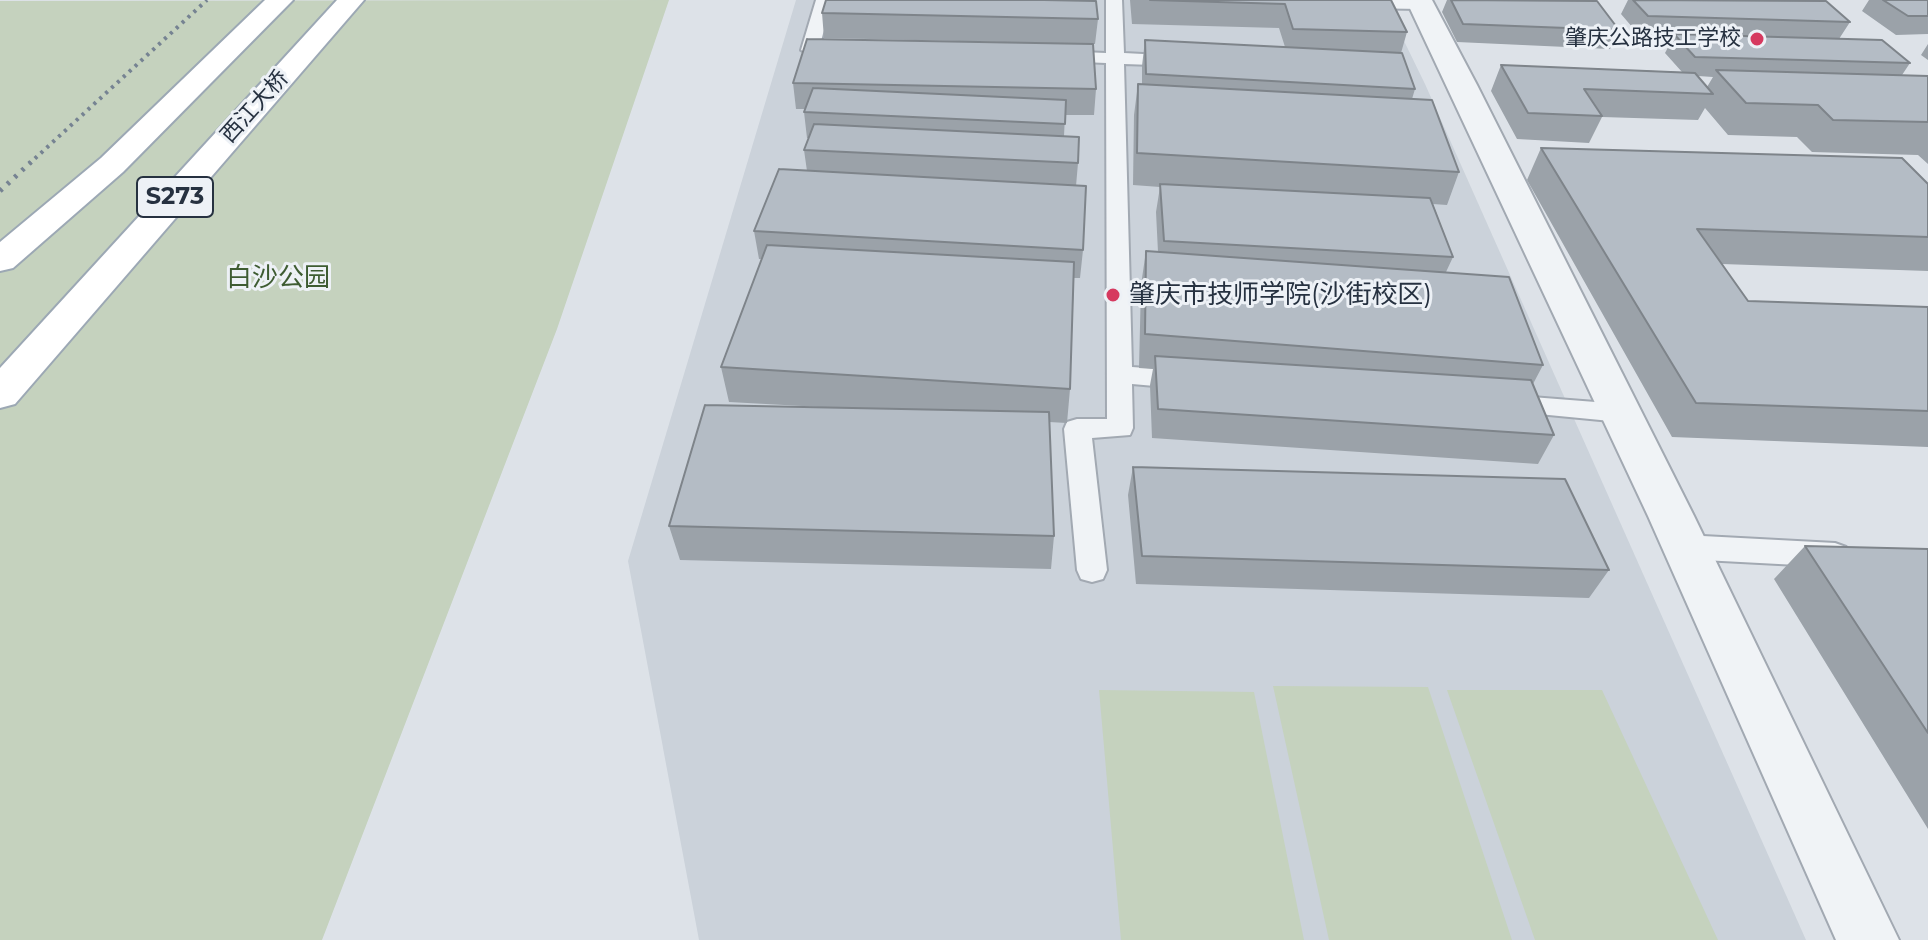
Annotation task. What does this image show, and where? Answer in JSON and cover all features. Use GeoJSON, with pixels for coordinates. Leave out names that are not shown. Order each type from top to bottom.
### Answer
{"type":"FeatureCollection","features":[{"type":"Feature","properties":{"kind":"main road","name":"S273"},"geometry":{"type":"LineString","coordinates":[[0,260],[112,165],[280,0]]}},
{"type":"Feature","properties":{"kind":"main road","name":"西江大桥"},"geometry":{"type":"LineString","coordinates":[[0,394],[351,0]]}},
{"type":"Feature","properties":{"kind":"street"},"geometry":{"type":"LineString","coordinates":[[1420,2],[1621,413],[1868,940]]}},
{"type":"Feature","properties":{"kind":"lane"},"geometry":{"type":"LineString","coordinates":[[824,0],[810,50],[856,51]]}},
{"type":"Feature","properties":{"kind":"lane"},"geometry":{"type":"LineString","coordinates":[[1092,570],[1077,429],[1120,428],[1114,0]]}},
{"type":"Feature","properties":{"kind":"lane"},"geometry":{"type":"LineString","coordinates":[[1348,3],[1420,2]]}},
{"type":"Feature","properties":{"kind":"lane"},"geometry":{"type":"LineString","coordinates":[[1040,56],[1195,62]]}},
{"type":"Feature","properties":{"kind":"lane"},"geometry":{"type":"LineString","coordinates":[[1119,374],[1213,381]]}},
{"type":"Feature","properties":{"kind":"lane"},"geometry":{"type":"LineString","coordinates":[[1480,402],[1621,413]]}},
{"type":"Feature","properties":{"kind":"lane"},"geometry":{"type":"LineString","coordinates":[[1684,547],[1867,556]]}},
{"type":"Feature","properties":{"kind":"shaded area","name":"肇庆市技师学院(沙街校区)"},"geometry":{"type":"Polygon","coordinates":[[[796,0],[1384,0],[1425,84],[1806,940],[699,940],[628,561],[796,0]]]}},
{"type":"Feature","properties":{"kind":"green space","name":"白沙公园"},"geometry":{"type":"Polygon","coordinates":[[[669,0],[557,329],[322,940],[0,940],[0,1],[669,0]]]}},
{"type":"Feature","properties":{"kind":"green space"},"geometry":{"type":"Polygon","coordinates":[[[1273,686],[1428,687],[1512,940],[1329,940],[1273,686]]]}},
{"type":"Feature","properties":{"kind":"green space"},"geometry":{"type":"Polygon","coordinates":[[[1099,690],[1254,692],[1304,940],[1121,940],[1099,690]]]}},
{"type":"Feature","properties":{"kind":"green space"},"geometry":{"type":"Polygon","coordinates":[[[1447,690],[1602,690],[1718,940],[1535,940],[1447,690]]]}},
{"type":"Feature","properties":{"kind":"building"},"geometry":{"type":"Polygon","coordinates":[[[826,0],[1096,1],[1098,19],[822,13],[826,0]]]}},
{"type":"Feature","properties":{"kind":"building"},"geometry":{"type":"Polygon","coordinates":[[[1150,0],[1391,0],[1407,32],[1293,29],[1285,4],[1150,0]]]}},
{"type":"Feature","properties":{"kind":"building"},"geometry":{"type":"Polygon","coordinates":[[[1451,0],[1597,1],[1619,30],[1463,24],[1451,0]]]}},
{"type":"Feature","properties":{"kind":"building"},"geometry":{"type":"Polygon","coordinates":[[[1633,0],[1826,1],[1850,22],[1648,16],[1633,0]]]}},
{"type":"Feature","properties":{"kind":"building"},"geometry":{"type":"Polygon","coordinates":[[[1883,0],[1928,0],[1928,16],[1908,16],[1883,0]]]}},
{"type":"Feature","properties":{"kind":"building"},"geometry":{"type":"Polygon","coordinates":[[[1674,34],[1882,40],[1910,63],[1695,57],[1674,34]]]}},
{"type":"Feature","properties":{"kind":"building"},"geometry":{"type":"Polygon","coordinates":[[[807,39],[1093,44],[1096,89],[793,83],[807,39]]]}},
{"type":"Feature","properties":{"kind":"building"},"geometry":{"type":"Polygon","coordinates":[[[1145,40],[1402,53],[1415,89],[1146,74],[1145,40]]]}},
{"type":"Feature","properties":{"kind":"building"},"geometry":{"type":"Polygon","coordinates":[[[1501,65],[1695,73],[1713,94],[1584,89],[1602,116],[1528,113],[1501,65]]]}},
{"type":"Feature","properties":{"kind":"building"},"geometry":{"type":"Polygon","coordinates":[[[1716,70],[1928,76],[1928,122],[1833,120],[1818,105],[1746,103],[1716,70]]]}},
{"type":"Feature","properties":{"kind":"building"},"geometry":{"type":"Polygon","coordinates":[[[1138,84],[1432,100],[1459,172],[1137,153],[1138,84]]]}},
{"type":"Feature","properties":{"kind":"building"},"geometry":{"type":"Polygon","coordinates":[[[813,88],[1066,100],[1065,124],[804,112],[813,88]]]}},
{"type":"Feature","properties":{"kind":"building"},"geometry":{"type":"Polygon","coordinates":[[[814,124],[1079,137],[1078,163],[804,150],[814,124]]]}},
{"type":"Feature","properties":{"kind":"building"},"geometry":{"type":"Polygon","coordinates":[[[1541,148],[1902,158],[1928,184],[1928,237],[1697,229],[1748,301],[1928,307],[1928,411],[1696,403],[1541,148]]]}},
{"type":"Feature","properties":{"kind":"building"},"geometry":{"type":"Polygon","coordinates":[[[779,169],[1086,186],[1083,250],[754,231],[779,169]]]}},
{"type":"Feature","properties":{"kind":"building"},"geometry":{"type":"Polygon","coordinates":[[[1160,184],[1430,198],[1453,257],[1164,241],[1160,184]]]}},
{"type":"Feature","properties":{"kind":"building"},"geometry":{"type":"Polygon","coordinates":[[[767,245],[1074,262],[1070,389],[721,367],[767,245]]]}},
{"type":"Feature","properties":{"kind":"building"},"geometry":{"type":"Polygon","coordinates":[[[1146,251],[1509,277],[1543,365],[1145,334],[1146,251]]]}},
{"type":"Feature","properties":{"kind":"building"},"geometry":{"type":"Polygon","coordinates":[[[1155,356],[1531,380],[1554,435],[1158,409],[1155,356]]]}},
{"type":"Feature","properties":{"kind":"building"},"geometry":{"type":"Polygon","coordinates":[[[705,405],[1049,412],[1054,536],[669,526],[705,405]]]}},
{"type":"Feature","properties":{"kind":"building"},"geometry":{"type":"Polygon","coordinates":[[[1133,467],[1565,479],[1609,570],[1142,556],[1133,467]]]}},
{"type":"Feature","properties":{"kind":"building"},"geometry":{"type":"Polygon","coordinates":[[[1805,546],[1928,549],[1928,733],[1805,546]]]}},
{"type":"Feature","properties":{"kind":"railway"},"geometry":{"type":"LineString","coordinates":[[29,164],[207,0]]}},
{"type":"Feature","properties":{"kind":"railway"},"geometry":{"type":"LineString","coordinates":[[0,191],[31,162]]}},
{"type":"Feature","properties":{"kind":"place","name":"肇庆公路技工学校"},"geometry":{"type":"Point","coordinates":[1757,39]}},
{"type":"Feature","properties":{"kind":"place","name":"肇庆市技师学院(沙街校区)"},"geometry":{"type":"Point","coordinates":[1113,295]}}]}
